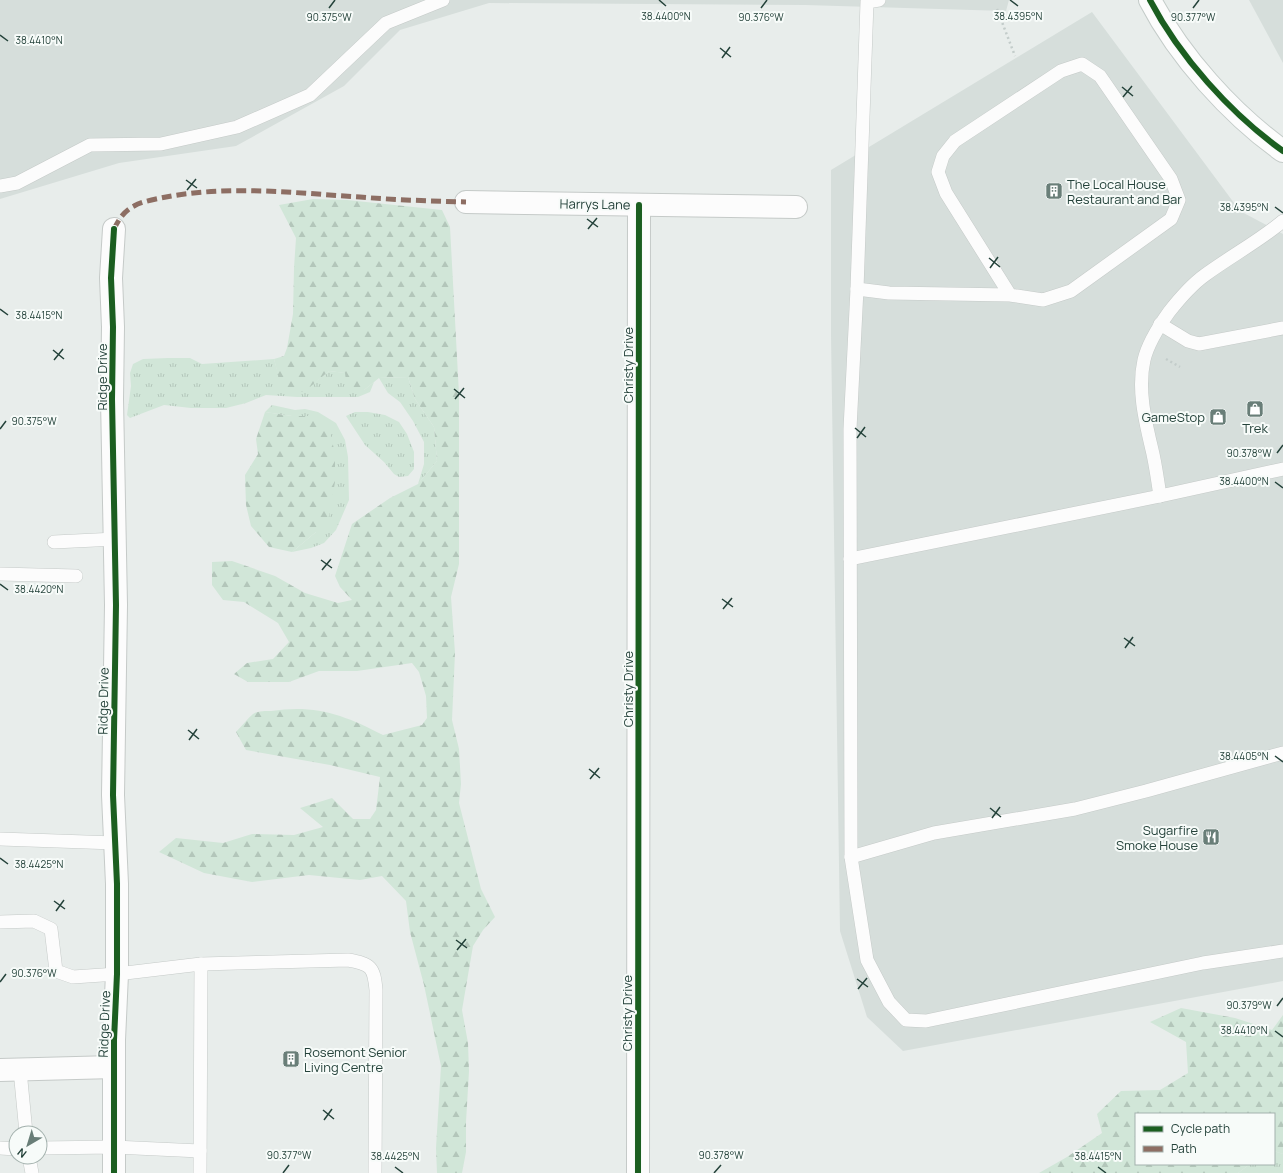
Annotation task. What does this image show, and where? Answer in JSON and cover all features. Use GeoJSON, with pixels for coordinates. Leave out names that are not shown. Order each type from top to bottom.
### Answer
{"type":"FeatureCollection","features":[{"type":"Feature","properties":{"kind":"street"},"geometry":{"type":"LineString","coordinates":[[1150,0],[1156,12],[1182,50],[1211,86],[1242,118],[1283,151]]}},
{"type":"Feature","properties":{"kind":"street","name":"Harrys Lane"},"geometry":{"type":"LineString","coordinates":[[466,202],[796,207]]}},
{"type":"Feature","properties":{"kind":"street","name":"Christy Drive"},"geometry":{"type":"LineString","coordinates":[[638,1173],[639,205]]}},
{"type":"Feature","properties":{"kind":"street","name":"Ridge Drive"},"geometry":{"type":"LineString","coordinates":[[114,228],[111,278],[116,539],[113,795],[117,884],[117,974],[114,1067],[114,1173]]}},
{"type":"Feature","properties":{"kind":"street"},"geometry":{"type":"LineString","coordinates":[[10,1070],[114,1067]]}},
{"type":"Feature","properties":{"kind":"lane"},"geometry":{"type":"LineString","coordinates":[[0,186],[17,183],[90,145],[161,144],[237,127],[310,95],[386,23],[443,0]]}},
{"type":"Feature","properties":{"kind":"lane"},"geometry":{"type":"LineString","coordinates":[[869,1],[850,429],[850,857],[867,960],[889,1002],[906,1020],[926,1021],[1203,963],[1283,951]]}},
{"type":"Feature","properties":{"kind":"lane"},"geometry":{"type":"LineString","coordinates":[[857,289],[889,293],[1010,295],[1043,300],[1071,291],[1170,219],[1179,200],[1171,179],[1100,76],[1082,64],[1061,71],[955,141],[943,156],[938,172],[946,193],[1010,295]]}},
{"type":"Feature","properties":{"kind":"lane"},"geometry":{"type":"LineString","coordinates":[[1160,496],[1143,412],[1143,361],[1148,347],[1160,324],[1190,288],[1204,276],[1283,221]]}},
{"type":"Feature","properties":{"kind":"lane"},"geometry":{"type":"LineString","coordinates":[[1160,324],[1188,341],[1199,344],[1283,328]]}},
{"type":"Feature","properties":{"kind":"lane"},"geometry":{"type":"LineString","coordinates":[[850,558],[1160,496],[1283,469]]}},
{"type":"Feature","properties":{"kind":"lane"},"geometry":{"type":"LineString","coordinates":[[54,542],[116,539]]}},
{"type":"Feature","properties":{"kind":"lane"},"geometry":{"type":"LineString","coordinates":[[0,574],[76,576]]}},
{"type":"Feature","properties":{"kind":"lane"},"geometry":{"type":"LineString","coordinates":[[850,857],[934,833],[1082,807],[1283,753]]}},
{"type":"Feature","properties":{"kind":"lane"},"geometry":{"type":"LineString","coordinates":[[0,839],[115,843]]}},
{"type":"Feature","properties":{"kind":"lane"},"geometry":{"type":"LineString","coordinates":[[0,922],[34,921],[51,929],[56,971],[72,978],[201,964],[348,960],[365,963],[374,974],[376,990],[375,1173]]}},
{"type":"Feature","properties":{"kind":"lane"},"geometry":{"type":"LineString","coordinates":[[200,1173],[201,964]]}},
{"type":"Feature","properties":{"kind":"lane"},"geometry":{"type":"LineString","coordinates":[[10,1070],[24,1125]]}},
{"type":"Feature","properties":{"kind":"lane"},"geometry":{"type":"LineString","coordinates":[[48,1148],[114,1147],[200,1151]]}},
{"type":"Feature","properties":{"kind":"path"},"geometry":{"type":"LineString","coordinates":[[996,9],[1015,56]]}},
{"type":"Feature","properties":{"kind":"path"},"geometry":{"type":"LineString","coordinates":[[1166,359],[1180,367]]}},
{"type":"Feature","properties":{"kind":"shaded area"},"geometry":{"type":"Polygon","coordinates":[[[0,0],[1009,0],[1006,11],[805,5],[489,3],[400,30],[344,86],[236,146],[119,163],[0,199],[0,0]]]}},
{"type":"Feature","properties":{"kind":"shaded area"},"geometry":{"type":"Polygon","coordinates":[[[1249,0],[1283,0],[1283,63],[1249,0]]]}},
{"type":"Feature","properties":{"kind":"shaded area"},"geometry":{"type":"Polygon","coordinates":[[[1092,12],[1240,211],[1283,234],[1283,981],[903,1051],[867,1017],[840,931],[831,335],[831,170],[1092,12]]]}},
{"type":"Feature","properties":{"kind":"green space"},"geometry":{"type":"Polygon","coordinates":[[[313,199],[347,200],[442,210],[450,227],[459,394],[459,564],[451,597],[455,653],[452,720],[459,749],[461,784],[459,803],[481,889],[495,917],[483,930],[473,946],[462,1010],[468,1043],[469,1071],[466,1152],[462,1173],[437,1173],[436,1148],[441,1066],[424,985],[410,932],[406,901],[382,876],[360,880],[309,875],[252,882],[204,873],[159,852],[176,838],[223,843],[252,834],[294,835],[323,827],[300,808],[332,798],[353,819],[370,819],[376,810],[380,777],[330,765],[246,750],[236,732],[255,713],[287,709],[316,710],[356,722],[383,735],[422,725],[427,718],[426,696],[419,672],[412,663],[357,671],[319,671],[289,682],[248,682],[234,674],[247,663],[273,659],[289,642],[278,623],[244,602],[223,600],[212,585],[212,562],[232,561],[275,576],[305,593],[338,603],[352,600],[340,587],[335,576],[352,524],[390,498],[418,484],[437,461],[434,427],[415,399],[408,377],[379,378],[364,390],[347,389],[345,373],[329,371],[304,392],[282,391],[274,359],[284,356],[287,348],[293,314],[296,238],[279,205],[313,199]]]}},
{"type":"Feature","properties":{"kind":"green space"},"geometry":{"type":"Polygon","coordinates":[[[190,358],[202,364],[274,359],[283,391],[304,391],[329,371],[346,373],[364,390],[374,382],[370,392],[358,397],[297,397],[266,395],[246,403],[226,408],[191,408],[164,405],[130,418],[127,415],[131,386],[130,373],[133,364],[143,359],[190,358]]]}},
{"type":"Feature","properties":{"kind":"green space"},"geometry":{"type":"Polygon","coordinates":[[[408,377],[415,399],[434,427],[437,461],[418,484],[424,464],[424,442],[413,421],[400,402],[388,393],[379,378],[408,377]]]}},
{"type":"Feature","properties":{"kind":"green space"},"geometry":{"type":"Polygon","coordinates":[[[272,405],[295,410],[305,409],[318,412],[336,423],[345,440],[348,457],[349,500],[336,530],[324,543],[311,548],[292,552],[316,532],[311,416],[292,416],[265,412],[272,405]]]}},
{"type":"Feature","properties":{"kind":"green space"},"geometry":{"type":"Polygon","coordinates":[[[265,412],[292,416],[311,416],[328,425],[335,453],[335,482],[329,516],[316,532],[292,552],[269,547],[251,526],[246,505],[245,475],[258,454],[256,439],[265,412]]]}},
{"type":"Feature","properties":{"kind":"green space"},"geometry":{"type":"Polygon","coordinates":[[[355,412],[368,412],[385,415],[399,422],[407,434],[414,452],[414,469],[408,476],[399,477],[394,474],[384,462],[365,445],[346,416],[355,412]]]}},
{"type":"Feature","properties":{"kind":"green space"},"geometry":{"type":"Polygon","coordinates":[[[1181,1008],[1235,1018],[1272,1030],[1283,1015],[1283,1154],[1275,1151],[1275,1113],[1135,1113],[1135,1165],[1249,1165],[1238,1173],[1039,1173],[1067,1157],[1102,1133],[1097,1114],[1121,1091],[1160,1090],[1188,1073],[1186,1042],[1150,1022],[1181,1008]]]}},
{"type":"Feature","properties":{"kind":"green space"},"geometry":{"type":"Polygon","coordinates":[[[1275,1151],[1283,1154],[1283,1173],[1238,1173],[1249,1165],[1275,1165],[1275,1151]]]}},
{"type":"Feature","properties":{"kind":"marked path"},"geometry":{"type":"LineString","coordinates":[[114,229],[125,213],[130,208],[138,204],[166,197],[214,191],[287,192],[400,200],[466,202]]}},
{"type":"Feature","properties":{"kind":"cycle path"},"geometry":{"type":"LineString","coordinates":[[1150,0],[1176,42],[1208,83],[1244,120],[1283,151]]}},
{"type":"Feature","properties":{"kind":"cycle path"},"geometry":{"type":"LineString","coordinates":[[638,1173],[639,205]]}},
{"type":"Feature","properties":{"kind":"cycle path"},"geometry":{"type":"LineString","coordinates":[[114,229],[111,278],[113,327],[112,399],[116,605],[113,795],[117,884],[117,974],[114,1040],[114,1173]]}},
{"type":"Feature","properties":{"kind":"place","name":"The Local House Restaurant and Bar"},"geometry":{"type":"Point","coordinates":[1054,191]}},
{"type":"Feature","properties":{"kind":"place","name":"Trek"},"geometry":{"type":"Point","coordinates":[1255,409]}},
{"type":"Feature","properties":{"kind":"place","name":"GameStop"},"geometry":{"type":"Point","coordinates":[1218,417]}},
{"type":"Feature","properties":{"kind":"place","name":"Sugarfire Smoke House"},"geometry":{"type":"Point","coordinates":[1211,837]}},
{"type":"Feature","properties":{"kind":"place","name":"Rosemont Senior Living Centre"},"geometry":{"type":"Point","coordinates":[291,1059]}}]}
